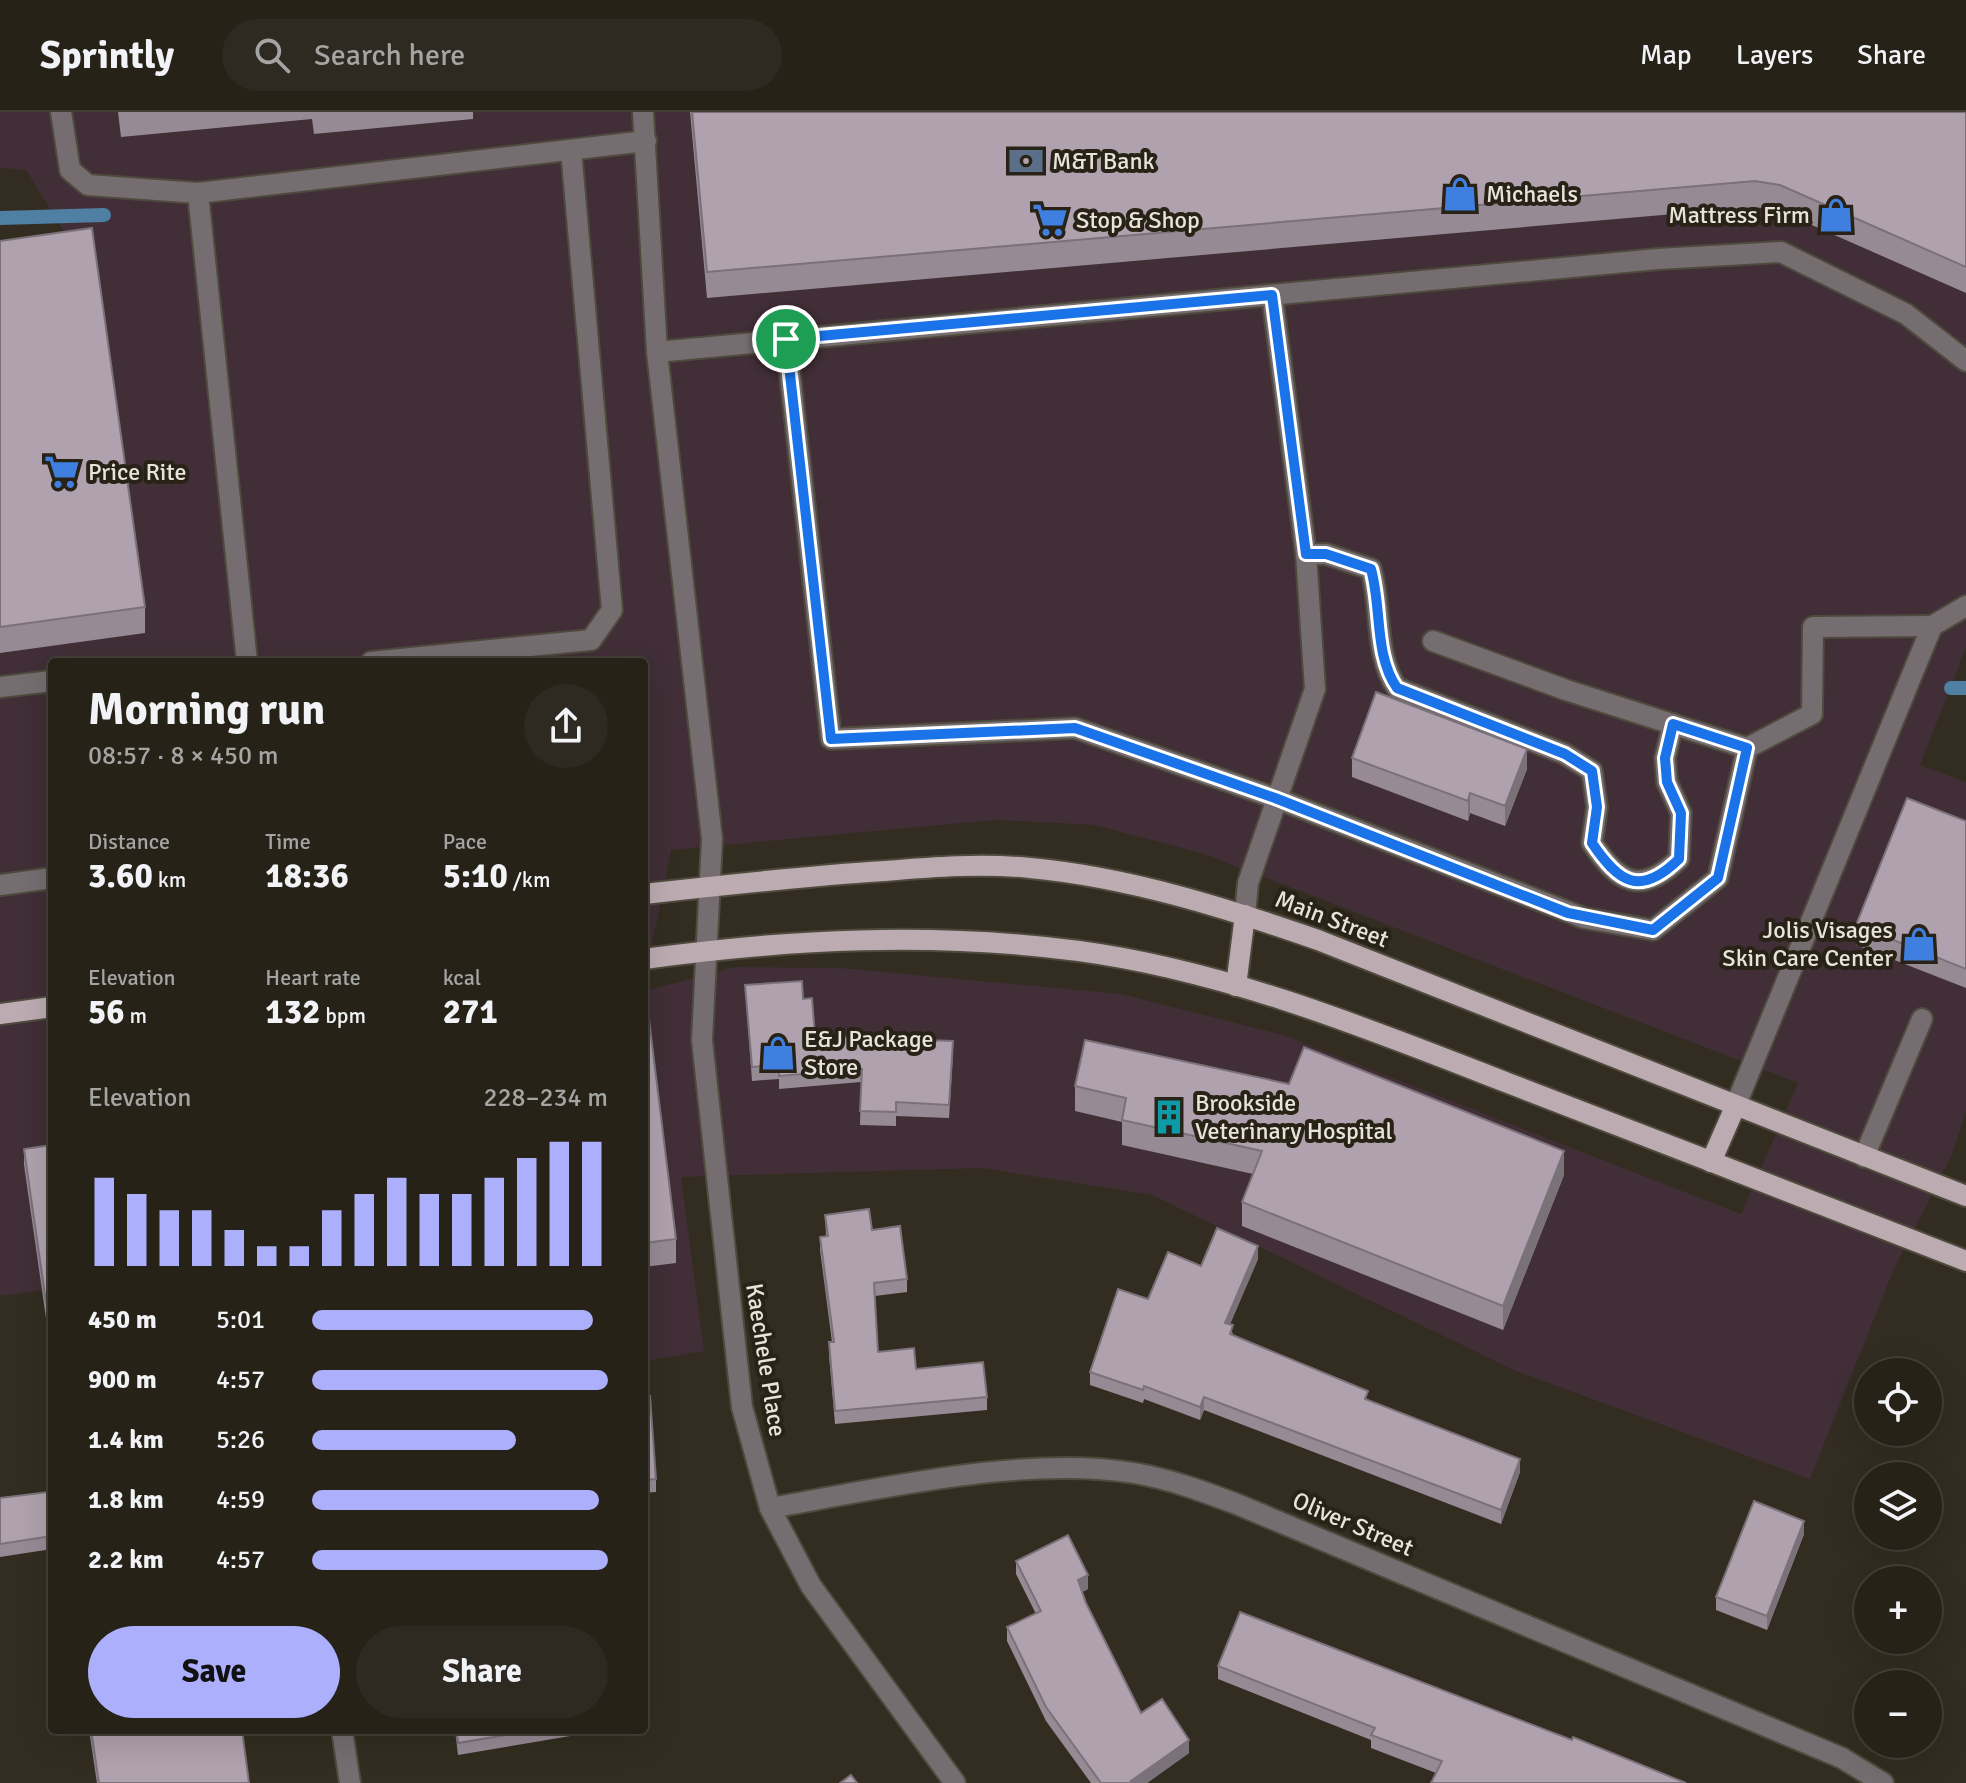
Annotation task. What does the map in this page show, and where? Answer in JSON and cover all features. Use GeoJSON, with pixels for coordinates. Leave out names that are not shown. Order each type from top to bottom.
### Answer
{"type":"FeatureCollection","features":[{"type":"Feature","properties":{"kind":"main road","name":"Main Street"},"geometry":{"type":"LineString","coordinates":[[648,894],[943,866],[1030,868],[1120,883],[1245,915],[1332,946],[1966,1196]]}},
{"type":"Feature","properties":{"kind":"main road"},"geometry":{"type":"LineString","coordinates":[[1236,986],[1245,915]]}},
{"type":"Feature","properties":{"kind":"main road"},"geometry":{"type":"LineString","coordinates":[[648,958],[705,951],[874,939],[969,940],[1081,951],[1236,986],[1342,1018],[1966,1261]]}},
{"type":"Feature","properties":{"kind":"main road"},"geometry":{"type":"LineString","coordinates":[[0,1014],[48,1008]]}},
{"type":"Feature","properties":{"kind":"main road"},"geometry":{"type":"LineString","coordinates":[[1711,1162],[1735,1107]]}},
{"type":"Feature","properties":{"kind":"street"},"geometry":{"type":"LineString","coordinates":[[61,112],[70,170],[88,185],[198,193],[646,141]]}},
{"type":"Feature","properties":{"kind":"street","name":"Kaechele Place"},"geometry":{"type":"LineString","coordinates":[[643,112],[657,352],[712,839],[702,1040],[722,1248],[742,1407],[770,1508],[811,1586],[955,1783]]}},
{"type":"Feature","properties":{"kind":"street"},"geometry":{"type":"LineString","coordinates":[[411,658],[591,640],[612,610],[571,150]]}},
{"type":"Feature","properties":{"kind":"street"},"geometry":{"type":"LineString","coordinates":[[198,193],[247,658]]}},
{"type":"Feature","properties":{"kind":"street"},"geometry":{"type":"LineString","coordinates":[[657,352],[1658,259],[1781,252],[1906,314],[1966,361]]}},
{"type":"Feature","properties":{"kind":"street"},"geometry":{"type":"LineString","coordinates":[[1245,915],[1248,883],[1315,689],[1306,554],[1272,295]]}},
{"type":"Feature","properties":{"kind":"street"},"geometry":{"type":"LineString","coordinates":[[786,339],[831,739],[1075,728],[1275,798],[1568,913],[1653,930],[1718,878],[1747,748]]}},
{"type":"Feature","properties":{"kind":"street"},"geometry":{"type":"LineString","coordinates":[[1306,554],[1326,554],[1371,569],[1377,591],[1385,671],[1397,688],[1565,754],[1592,771],[1597,807],[1592,843],[1610,870],[1633,881],[1659,878],[1679,859],[1681,813],[1667,782],[1665,758],[1673,724]]}},
{"type":"Feature","properties":{"kind":"street"},"geometry":{"type":"LineString","coordinates":[[1433,641],[1566,690],[1747,748],[1812,714],[1813,627],[1932,626],[1966,606]]}},
{"type":"Feature","properties":{"kind":"street"},"geometry":{"type":"LineString","coordinates":[[1735,1107],[1932,626]]}},
{"type":"Feature","properties":{"kind":"street"},"geometry":{"type":"LineString","coordinates":[[0,687],[48,681]]}},
{"type":"Feature","properties":{"kind":"street"},"geometry":{"type":"LineString","coordinates":[[0,885],[48,879]]}},
{"type":"Feature","properties":{"kind":"street"},"geometry":{"type":"LineString","coordinates":[[1864,1157],[1922,1019]]}},
{"type":"Feature","properties":{"kind":"street","name":"Oliver Street"},"geometry":{"type":"LineString","coordinates":[[770,1508],[990,1473],[1088,1468],[1136,1473],[1239,1505],[1842,1758],[1883,1783]]}},
{"type":"Feature","properties":{"kind":"street"},"geometry":{"type":"LineString","coordinates":[[343,1734],[350,1783]]}},
{"type":"Feature","properties":{"kind":"shaded area"},"geometry":{"type":"Polygon","coordinates":[[[0,112],[1966,112],[1966,648],[1920,765],[1966,782],[1966,1112],[1951,1157],[1893,1271],[1858,1358],[1854,1358],[1854,1369],[1810,1479],[1516,1371],[1152,1195],[982,1168],[681,1177],[704,1351],[648,1360],[648,990],[736,967],[841,968],[1122,994],[1283,1035],[1741,1214],[1798,1083],[1201,853],[1094,825],[995,820],[671,850],[648,965],[648,658],[48,658],[48,1290],[0,1296],[0,242],[68,238],[26,170],[0,168],[0,112]]]}},
{"type":"Feature","properties":{"kind":"building"},"geometry":{"type":"Polygon","coordinates":[[[692,112],[1966,112],[1966,267],[1780,185],[1755,181],[707,272],[692,112]]]}},
{"type":"Feature","properties":{"kind":"building","name":"Price Rite"},"geometry":{"type":"Polygon","coordinates":[[[92,228],[145,607],[0,627],[0,241],[92,228]]]}},
{"type":"Feature","properties":{"kind":"building"},"geometry":{"type":"Polygon","coordinates":[[[1376,692],[1527,749],[1505,806],[1470,793],[1468,801],[1352,758],[1376,692]]]}},
{"type":"Feature","properties":{"kind":"building"},"geometry":{"type":"Polygon","coordinates":[[[1907,798],[1966,821],[1966,969],[1856,925],[1907,798]]]}},
{"type":"Feature","properties":{"kind":"building"},"geometry":{"type":"Polygon","coordinates":[[[802,981],[803,999],[812,998],[815,1036],[953,1041],[949,1105],[896,1102],[896,1112],[860,1111],[862,1069],[779,1076],[779,1065],[752,1067],[745,985],[802,981]]]}},
{"type":"Feature","properties":{"kind":"building"},"geometry":{"type":"Polygon","coordinates":[[[648,1011],[676,1239],[648,1242],[648,1011]]]}},
{"type":"Feature","properties":{"kind":"building"},"geometry":{"type":"Polygon","coordinates":[[[1085,1040],[1289,1084],[1304,1047],[1564,1151],[1503,1306],[1242,1202],[1262,1151],[1122,1120],[1126,1098],[1075,1086],[1085,1040]]]}},
{"type":"Feature","properties":{"kind":"building"},"geometry":{"type":"Polygon","coordinates":[[[48,1146],[48,1302],[46,1302],[24,1149],[48,1146]]]}},
{"type":"Feature","properties":{"kind":"building"},"geometry":{"type":"Polygon","coordinates":[[[869,1209],[872,1230],[900,1226],[907,1279],[874,1283],[878,1352],[914,1348],[916,1369],[983,1362],[987,1397],[835,1411],[829,1342],[834,1342],[820,1237],[828,1236],[825,1215],[869,1209]]]}},
{"type":"Feature","properties":{"kind":"building"},"geometry":{"type":"Polygon","coordinates":[[[1217,1228],[1258,1246],[1225,1323],[1233,1325],[1230,1334],[1368,1391],[1365,1399],[1520,1459],[1501,1510],[1204,1397],[1200,1407],[1144,1386],[1143,1390],[1090,1372],[1118,1289],[1148,1299],[1168,1252],[1201,1266],[1217,1228]]]}},
{"type":"Feature","properties":{"kind":"building"},"geometry":{"type":"Polygon","coordinates":[[[648,1396],[650,1396],[656,1479],[648,1480],[648,1396]]]}},
{"type":"Feature","properties":{"kind":"building"},"geometry":{"type":"Polygon","coordinates":[[[48,1492],[48,1537],[0,1544],[0,1498],[48,1492]]]}},
{"type":"Feature","properties":{"kind":"building"},"geometry":{"type":"Polygon","coordinates":[[[1754,1501],[1804,1521],[1767,1616],[1716,1597],[1754,1501]]]}},
{"type":"Feature","properties":{"kind":"building"},"geometry":{"type":"Polygon","coordinates":[[[1068,1535],[1088,1575],[1078,1580],[1086,1603],[1141,1713],[1162,1699],[1189,1740],[1131,1781],[1136,1783],[1101,1783],[1046,1707],[1007,1627],[1041,1611],[1016,1561],[1068,1535]]]}},
{"type":"Feature","properties":{"kind":"building"},"geometry":{"type":"Polygon","coordinates":[[[1240,1612],[1572,1740],[1573,1737],[1686,1783],[1431,1783],[1442,1761],[1371,1735],[1375,1728],[1218,1666],[1240,1612]]]}},
{"type":"Feature","properties":{"kind":"building"},"geometry":{"type":"Polygon","coordinates":[[[92,1734],[243,1734],[249,1783],[99,1783],[92,1734]]]}},
{"type":"Feature","properties":{"kind":"building"},"geometry":{"type":"Polygon","coordinates":[[[457,1734],[511,1734],[458,1743],[457,1734]]]}},
{"type":"Feature","properties":{"kind":"building"},"geometry":{"type":"Polygon","coordinates":[[[851,1775],[857,1783],[840,1783],[851,1775]]]}},
{"type":"Feature","properties":{"kind":"waterway"},"geometry":{"type":"LineString","coordinates":[[0,218],[104,215]]}},
{"type":"Feature","properties":{"kind":"waterway"},"geometry":{"type":"LineString","coordinates":[[1951,688],[1966,688]]}},
{"type":"Feature","properties":{"kind":"place","name":"M&T Bank"},"geometry":{"type":"Point","coordinates":[1026,161]}},
{"type":"Feature","properties":{"kind":"place","name":"Michaels"},"geometry":{"type":"Point","coordinates":[1460,194]}},
{"type":"Feature","properties":{"kind":"place","name":"Mattress Firm"},"geometry":{"type":"Point","coordinates":[1836,215]}},
{"type":"Feature","properties":{"kind":"place","name":"Stop & Shop"},"geometry":{"type":"Point","coordinates":[1050,220]}},
{"type":"Feature","properties":{"kind":"place","name":"Price Rite"},"geometry":{"type":"Point","coordinates":[62,472]}},
{"type":"Feature","properties":{"kind":"place","name":"Jolis Visages Skin Care Center"},"geometry":{"type":"Point","coordinates":[1919,944]}},
{"type":"Feature","properties":{"kind":"place","name":"E&J Package Store"},"geometry":{"type":"Point","coordinates":[778,1053]}},
{"type":"Feature","properties":{"kind":"place","name":"Brookside Veterinary Hospital"},"geometry":{"type":"Point","coordinates":[1169,1117]}},
{"type":"Feature","properties":{"kind":"route"},"geometry":{"type":"LineString","coordinates":[[1272,295],[1306,554],[1326,554],[1371,569],[1377,591],[1385,671],[1397,688],[1565,754],[1592,771],[1597,807],[1592,843],[1610,870],[1633,881],[1659,878],[1679,859],[1682,846],[1681,813],[1667,782],[1665,758],[1673,724],[1747,748],[1718,878],[1653,930],[1568,913],[1275,798],[1075,728],[831,739],[786,339],[1272,295]]}}]}
